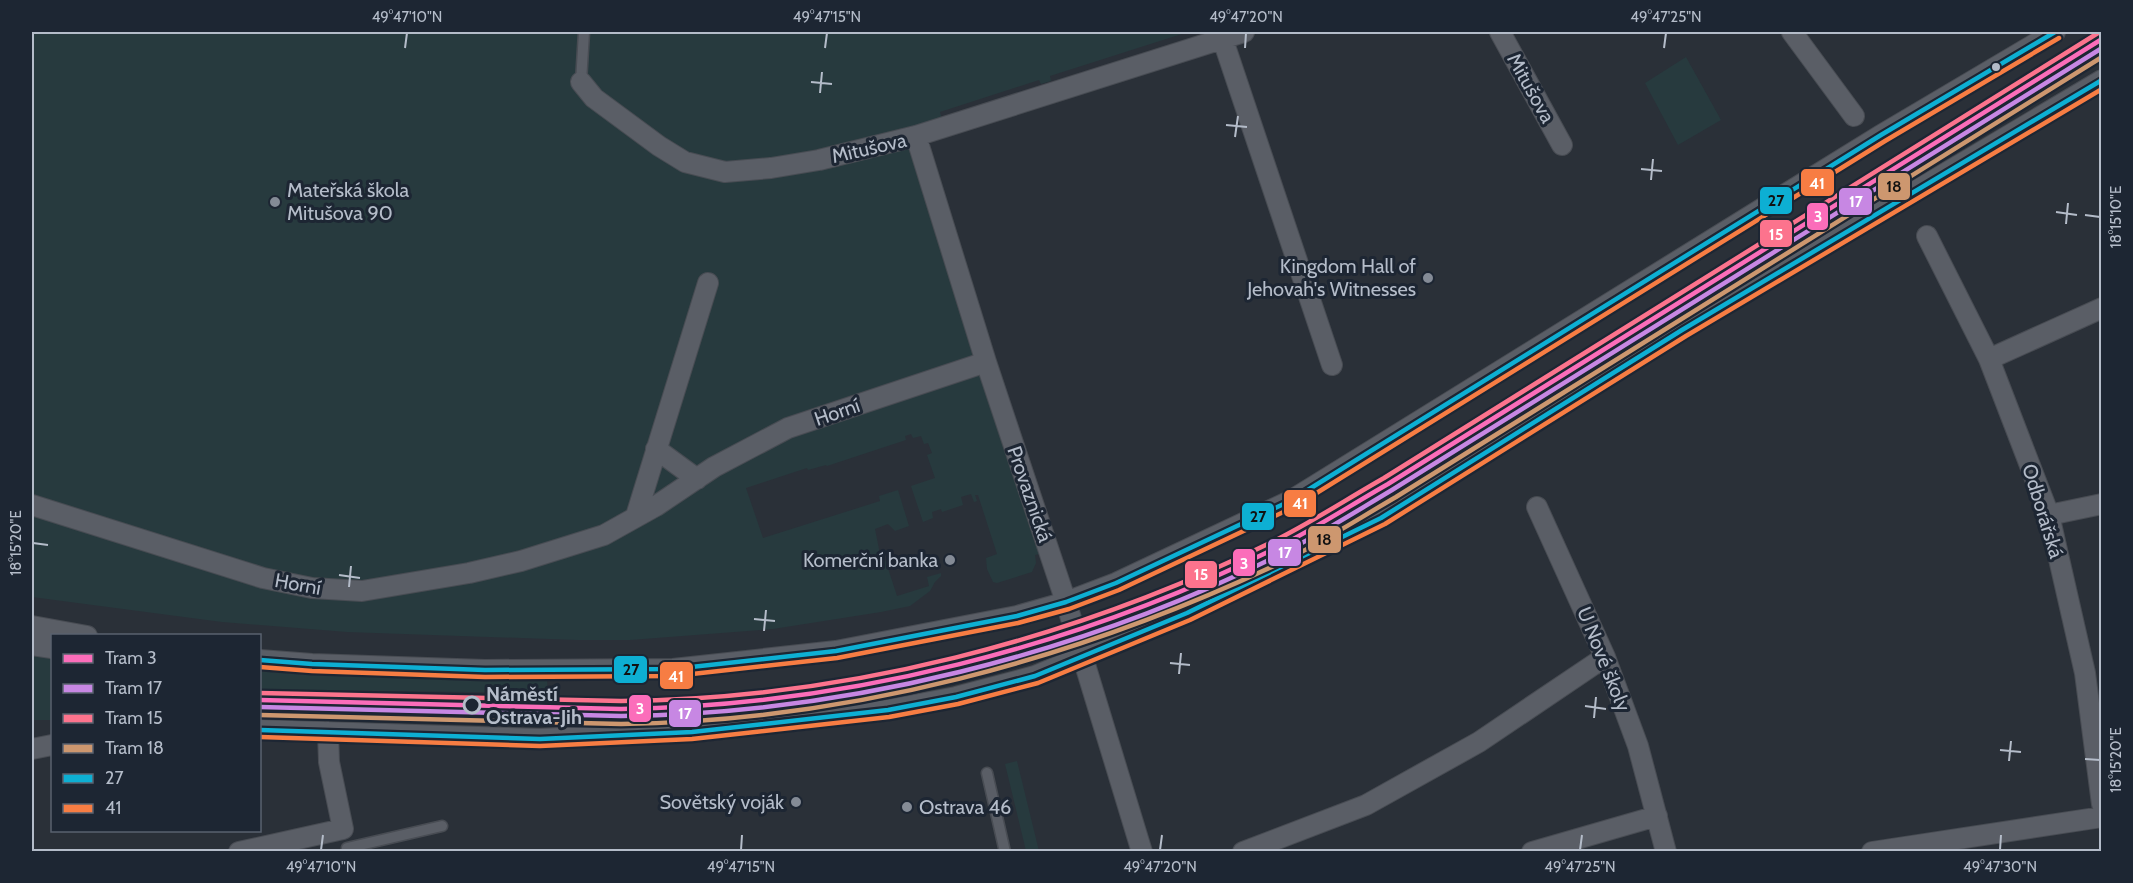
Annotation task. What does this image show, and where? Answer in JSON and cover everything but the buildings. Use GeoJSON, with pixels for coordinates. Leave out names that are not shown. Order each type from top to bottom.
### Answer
{"type":"FeatureCollection","features":[{"type":"Feature","properties":{"kind":"street","name":"Mitušova"},"geometry":{"type":"LineString","coordinates":[[581,82],[594,98],[658,146],[685,162],[725,172],[771,168],[819,160],[916,136],[1244,32]]}},
{"type":"Feature","properties":{"kind":"street","name":"Mitušova"},"geometry":{"type":"LineString","coordinates":[[1500,32],[1562,146]]}},
{"type":"Feature","properties":{"kind":"street"},"geometry":{"type":"LineString","coordinates":[[1792,32],[1854,116]]}},
{"type":"Feature","properties":{"kind":"street"},"geometry":{"type":"LineString","coordinates":[[261,660],[485,670],[673,669],[836,651],[1017,616],[1066,602],[1116,583],[1290,501],[1881,135],[2055,32]]}},
{"type":"Feature","properties":{"kind":"street"},"geometry":{"type":"LineString","coordinates":[[1223,40],[1332,365]]}},
{"type":"Feature","properties":{"kind":"street"},"geometry":{"type":"LineString","coordinates":[[261,730],[540,739],[692,732],[888,711],[956,697],[1027,678],[1187,613],[1381,518],[1682,330],[2102,80]]}},
{"type":"Feature","properties":{"kind":"street","name":"Provaznická"},"geometry":{"type":"LineString","coordinates":[[916,136],[986,362],[1066,602],[1142,852]]}},
{"type":"Feature","properties":{"kind":"street","name":"Odborářská"},"geometry":{"type":"LineString","coordinates":[[1927,236],[1989,359],[2049,514],[2085,672],[2102,804]]}},
{"type":"Feature","properties":{"kind":"street"},"geometry":{"type":"LineString","coordinates":[[636,516],[708,283]]}},
{"type":"Feature","properties":{"kind":"street"},"geometry":{"type":"LineString","coordinates":[[1989,359],[2102,308]]}},
{"type":"Feature","properties":{"kind":"street","name":"Horní"},"geometry":{"type":"LineString","coordinates":[[32,505],[263,578],[304,587],[362,591],[469,573],[521,561],[604,535],[656,506],[714,467],[788,428],[986,362]]}},
{"type":"Feature","properties":{"kind":"street"},"geometry":{"type":"LineString","coordinates":[[656,449],[697,479]]}},
{"type":"Feature","properties":{"kind":"street"},"geometry":{"type":"LineString","coordinates":[[2049,514],[2102,504]]}},
{"type":"Feature","properties":{"kind":"street","name":"U Nové školy"},"geometry":{"type":"LineString","coordinates":[[1537,507],[1605,657],[1638,746],[1666,852]]}},
{"type":"Feature","properties":{"kind":"street"},"geometry":{"type":"LineString","coordinates":[[32,626],[76,634]]}},
{"type":"Feature","properties":{"kind":"street"},"geometry":{"type":"LineString","coordinates":[[32,645],[51,648]]}},
{"type":"Feature","properties":{"kind":"street"},"geometry":{"type":"LineString","coordinates":[[1243,852],[1366,805],[1479,742],[1605,657]]}},
{"type":"Feature","properties":{"kind":"street"},"geometry":{"type":"LineString","coordinates":[[239,852],[343,829],[329,762],[328,732]]}},
{"type":"Feature","properties":{"kind":"street"},"geometry":{"type":"LineString","coordinates":[[32,738],[51,737]]}},
{"type":"Feature","properties":{"kind":"street"},"geometry":{"type":"LineString","coordinates":[[32,749],[51,745]]}},
{"type":"Feature","properties":{"kind":"street"},"geometry":{"type":"LineString","coordinates":[[1532,852],[1657,816]]}},
{"type":"Feature","properties":{"kind":"street"},"geometry":{"type":"LineString","coordinates":[[1872,852],[2102,818]]}},
{"type":"Feature","properties":{"kind":"lane","name":"Mitušova"},"geometry":{"type":"LineString","coordinates":[[581,82],[584,32]]}},
{"type":"Feature","properties":{"kind":"lane"},"geometry":{"type":"LineString","coordinates":[[987,773],[1005,852]]}},
{"type":"Feature","properties":{"kind":"lane"},"geometry":{"type":"LineString","coordinates":[[347,848],[442,826]]}},
{"type":"Feature","properties":{"kind":"green space"},"geometry":{"type":"Polygon","coordinates":[[[32,32],[1188,32],[1050,76],[1051,81],[1041,84],[1039,80],[940,112],[942,119],[906,131],[1043,553],[1035,555],[1036,563],[1032,572],[997,583],[993,582],[987,569],[986,558],[997,554],[978,495],[975,495],[977,501],[974,502],[971,494],[961,497],[963,505],[942,512],[941,509],[932,512],[933,518],[923,522],[911,486],[935,478],[927,455],[932,453],[928,443],[924,444],[921,436],[913,438],[911,434],[905,436],[906,440],[827,466],[808,470],[807,468],[746,488],[763,538],[880,501],[879,496],[898,490],[909,526],[895,531],[888,524],[875,529],[880,554],[883,553],[897,596],[929,586],[927,577],[941,573],[930,591],[910,606],[773,629],[630,640],[578,640],[347,632],[222,622],[32,597],[32,32]]]}},
{"type":"Feature","properties":{"kind":"green space"},"geometry":{"type":"Polygon","coordinates":[[[1686,57],[1721,120],[1678,145],[1645,83],[1686,57]]]}},
{"type":"Feature","properties":{"kind":"green space"},"geometry":{"type":"Polygon","coordinates":[[[32,648],[51,651],[51,720],[32,720],[32,648]]]}},
{"type":"Feature","properties":{"kind":"green space"},"geometry":{"type":"Polygon","coordinates":[[[261,670],[547,681],[548,693],[298,690],[288,719],[261,718],[261,670]]]}},
{"type":"Feature","properties":{"kind":"green space"},"geometry":{"type":"Polygon","coordinates":[[[1017,761],[1039,851],[1026,851],[1005,764],[1017,761]]]}},
{"type":"Feature","properties":{"kind":"tram line","name":"15"},"geometry":{"type":"LineString","coordinates":[[261,693],[621,701],[705,698],[789,689],[873,676],[1038,635],[1119,607],[1197,576],[1274,541],[1316,518],[1384,478],[2098,33]]}},
{"type":"Feature","properties":{"kind":"tram line","name":"3"},"geometry":{"type":"LineString","coordinates":[[261,700],[621,709],[705,705],[790,696],[875,683],[958,664],[1041,641],[1122,614],[1202,583],[1320,524],[1388,484],[2102,39]]}},
{"type":"Feature","properties":{"kind":"tram line","name":"17"},"geometry":{"type":"LineString","coordinates":[[261,707],[621,716],[705,713],[790,704],[876,690],[960,672],[1044,649],[1126,621],[1205,590],[1281,554],[1337,523],[2102,48]]}},
{"type":"Feature","properties":{"kind":"tram line","name":"18"},"geometry":{"type":"LineString","coordinates":[[261,715],[621,724],[706,720],[792,711],[876,697],[960,679],[1042,656],[1124,628],[1204,597],[1282,562],[1339,531],[2102,57]]}},
{"type":"Feature","properties":{"kind":"transit line","name":"27"},"geometry":{"type":"LineString","coordinates":[[261,660],[485,670],[673,669],[836,651],[1017,616],[1066,602],[1116,583],[1290,501],[1881,135],[2055,32]]}},
{"type":"Feature","properties":{"kind":"transit line","name":"41"},"geometry":{"type":"LineString","coordinates":[[261,667],[485,677],[674,676],[837,658],[1018,623],[1069,609],[1119,590],[1294,507],[1885,141],[2059,38]]}},
{"type":"Feature","properties":{"kind":"transit line","name":"27"},"geometry":{"type":"LineString","coordinates":[[261,730],[540,739],[692,732],[888,710],[956,697],[1035,676],[1187,613],[1381,518],[1682,330],[2102,80]]}},
{"type":"Feature","properties":{"kind":"transit line","name":"41"},"geometry":{"type":"LineString","coordinates":[[261,737],[540,746],[692,739],[889,717],[958,704],[1038,683],[1190,620],[1385,524],[1686,336],[2102,89]]}},
{"type":"Feature","properties":{"kind":"place","name":"Mateřská škola Mitušova 90"},"geometry":{"type":"Point","coordinates":[275,202]}},
{"type":"Feature","properties":{"kind":"place","name":"Kingdom Hall of Jehovah's Witnesses"},"geometry":{"type":"Point","coordinates":[1428,278]}},
{"type":"Feature","properties":{"kind":"place","name":"Komerční banka"},"geometry":{"type":"Point","coordinates":[950,560]}},
{"type":"Feature","properties":{"kind":"place","name":"Náměstí Ostrava-Jih"},"geometry":{"type":"Point","coordinates":[472,705]}},
{"type":"Feature","properties":{"kind":"place","name":"Sovětský voják"},"geometry":{"type":"Point","coordinates":[796,802]}},
{"type":"Feature","properties":{"kind":"place","name":"Ostrava 46"},"geometry":{"type":"Point","coordinates":[907,807]}}]}
